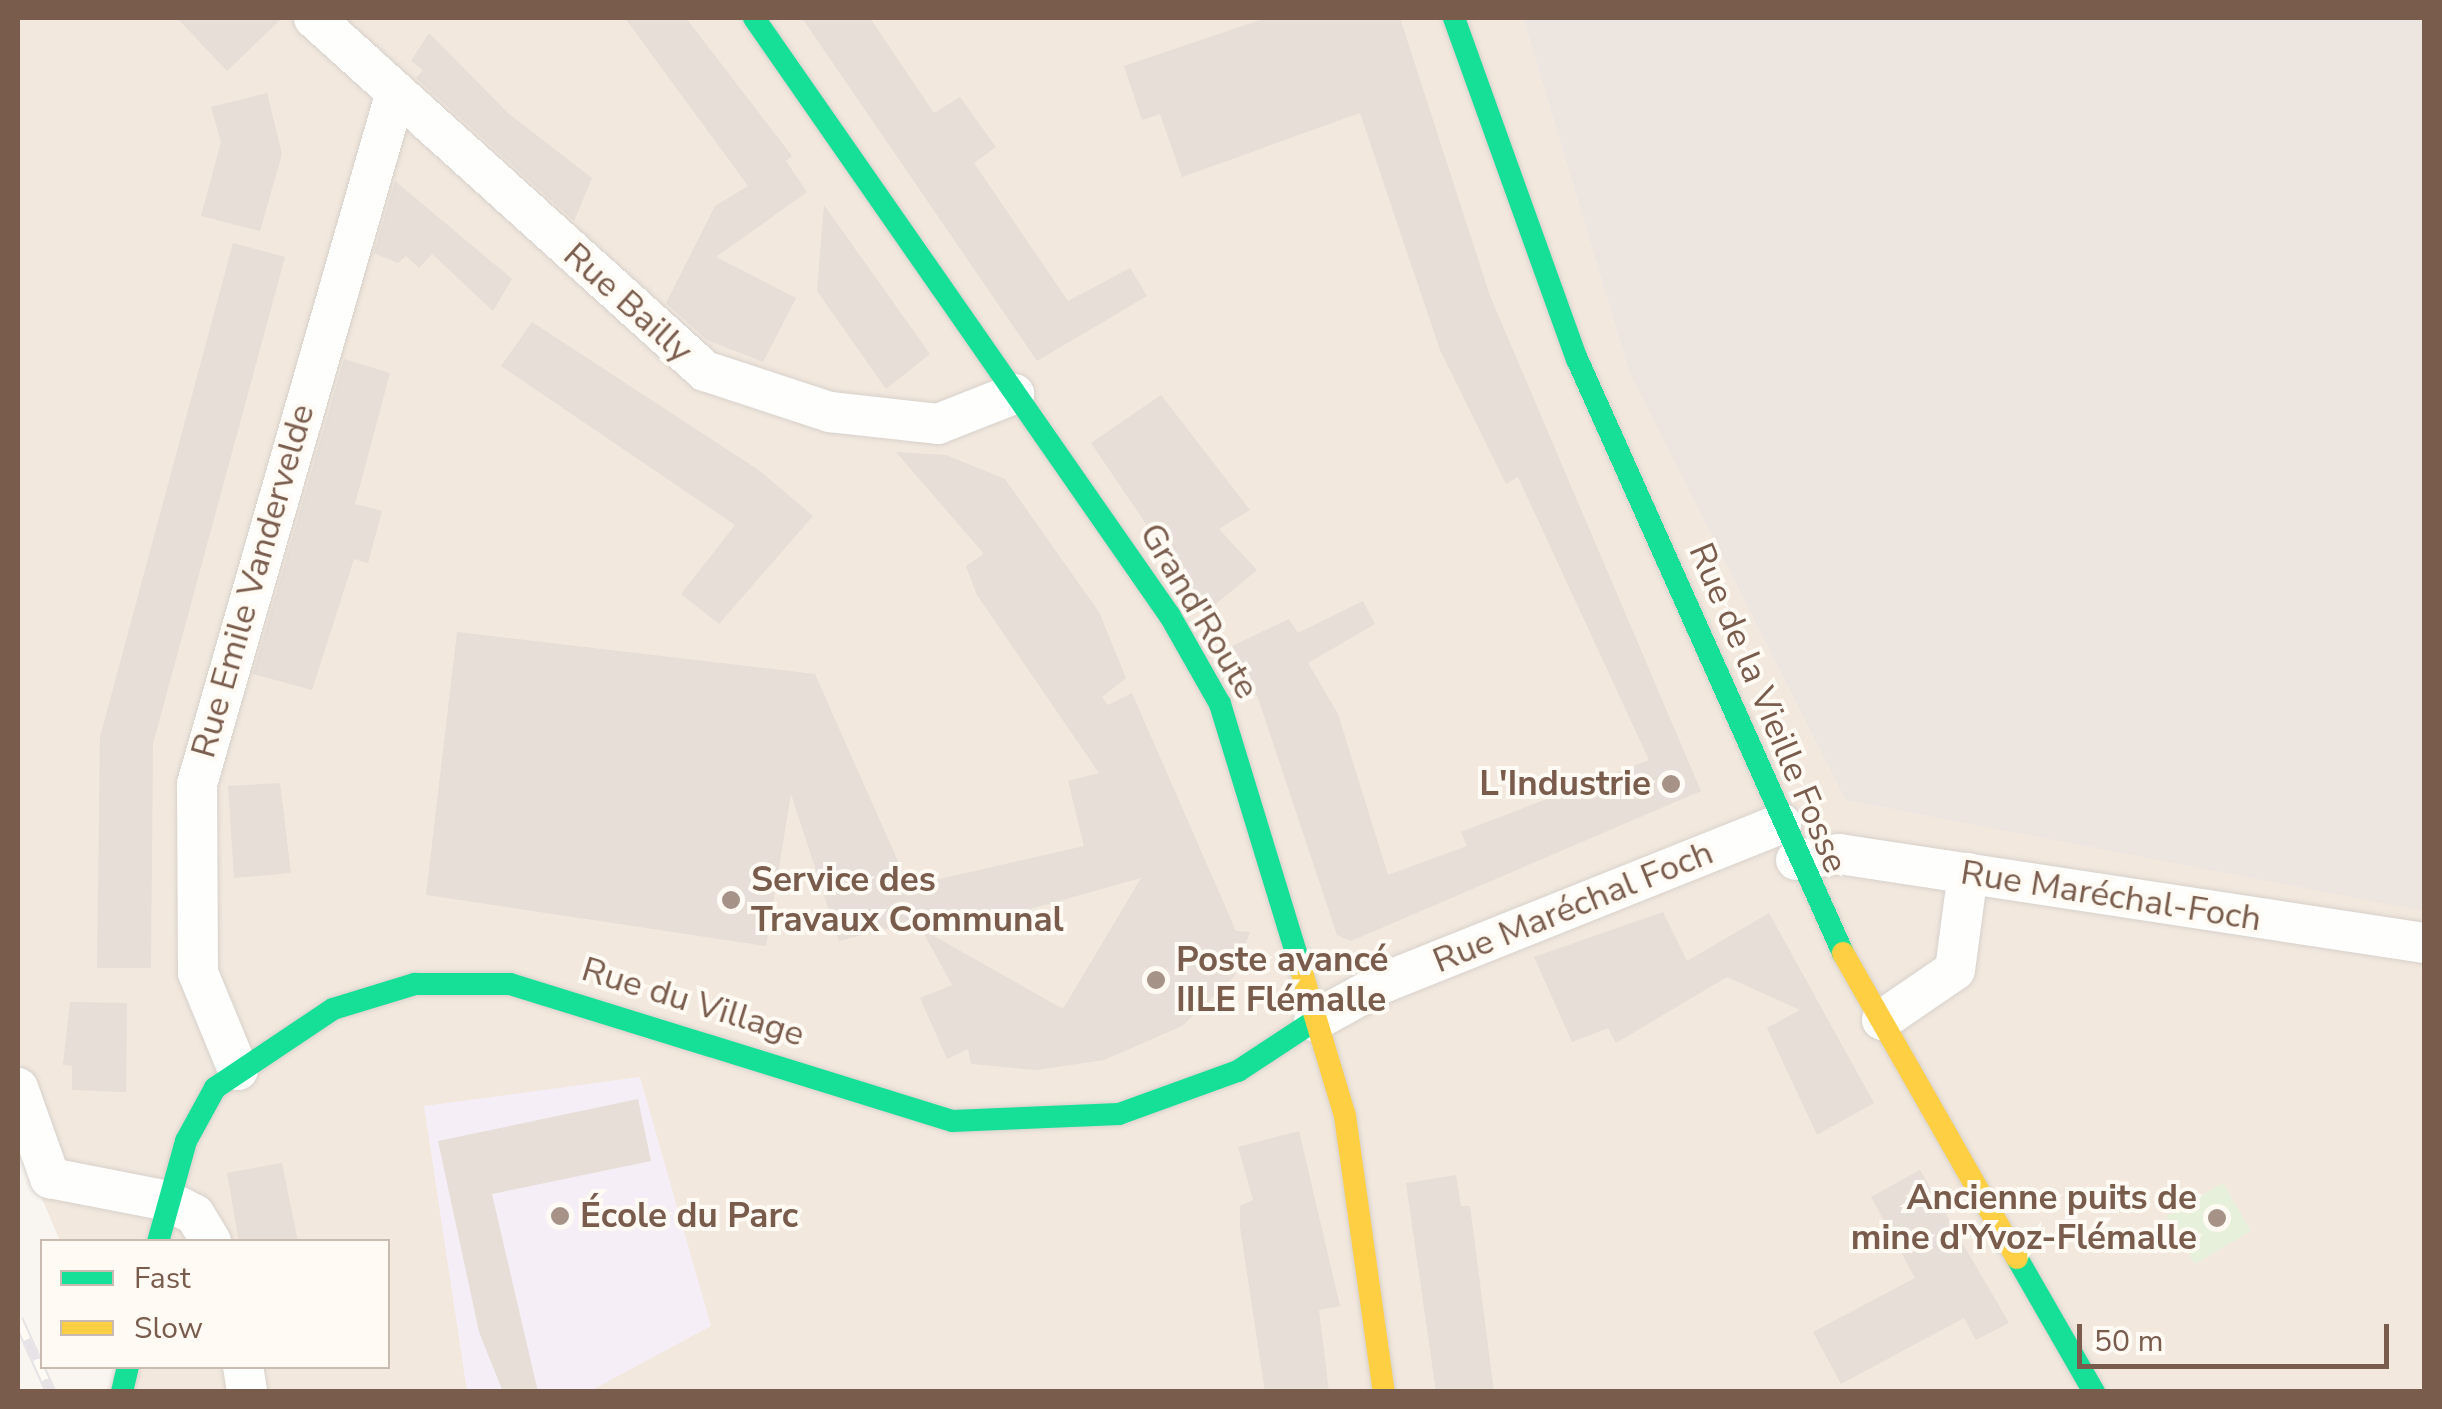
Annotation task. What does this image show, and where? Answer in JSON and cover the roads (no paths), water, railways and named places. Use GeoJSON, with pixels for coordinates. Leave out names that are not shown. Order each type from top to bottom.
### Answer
{"type":"FeatureCollection","features":[{"type":"Feature","properties":{"kind":"street","name":"Rue Bailly"},"geometry":{"type":"LineString","coordinates":[[314,18],[704,371],[830,412],[938,424],[1014,394]]}},
{"type":"Feature","properties":{"kind":"street","name":"Grand'Route"},"geometry":{"type":"LineString","coordinates":[[754,18],[1014,394],[1220,704],[1345,1116],[1384,1392]]}},
{"type":"Feature","properties":{"kind":"street","name":"Rue de la Vieille Fosse"},"geometry":{"type":"LineString","coordinates":[[1454,18],[1470,81],[1577,358],[1789,842],[1882,1020],[2094,1392]]}},
{"type":"Feature","properties":{"kind":"street","name":"Rue Emile Vandervelde"},"geometry":{"type":"LineString","coordinates":[[238,1070],[198,973],[197,784],[395,95]]}},
{"type":"Feature","properties":{"kind":"street","name":"Rue Maréchal-Foch"},"geometry":{"type":"LineString","coordinates":[[1789,842],[1839,854],[2424,943]]}},
{"type":"Feature","properties":{"kind":"street","name":"Rue Maréchal Foch"},"geometry":{"type":"LineString","coordinates":[[1314,1020],[1383,983],[1789,842]]}},
{"type":"Feature","properties":{"kind":"street"},"geometry":{"type":"LineString","coordinates":[[1882,1020],[1954,970],[1968,874]]}},
{"type":"Feature","properties":{"kind":"street","name":"Rue du Village"},"geometry":{"type":"LineString","coordinates":[[159,1239],[193,1128],[215,1088],[333,1010],[468,980],[691,1036],[952,1121],[1049,1122],[1119,1114],[1238,1072],[1314,1020]]}},
{"type":"Feature","properties":{"kind":"street"},"geometry":{"type":"LineString","coordinates":[[18,1088],[50,1178],[168,1201],[195,1215],[209,1239]]}},
{"type":"Feature","properties":{"kind":"railway"},"geometry":{"type":"LineString","coordinates":[[18,1319],[40,1368]]}},
{"type":"Feature","properties":{"kind":"railway"},"geometry":{"type":"LineString","coordinates":[[41,1369],[51,1392]]}},
{"type":"Feature","properties":{"kind":"place","name":"L'Industrie"},"geometry":{"type":"Point","coordinates":[1671,784]}},
{"type":"Feature","properties":{"kind":"place","name":"Service des Travaux Communal"},"geometry":{"type":"Point","coordinates":[731,900]}},
{"type":"Feature","properties":{"kind":"place","name":"Poste avancé IILE Flémalle"},"geometry":{"type":"Point","coordinates":[1156,980]}},
{"type":"Feature","properties":{"kind":"place","name":"École du Parc"},"geometry":{"type":"Point","coordinates":[560,1216]}},
{"type":"Feature","properties":{"kind":"place","name":"Ancienne puits de mine d'Yvoz-Flémalle"},"geometry":{"type":"Point","coordinates":[2217,1218]}}]}
